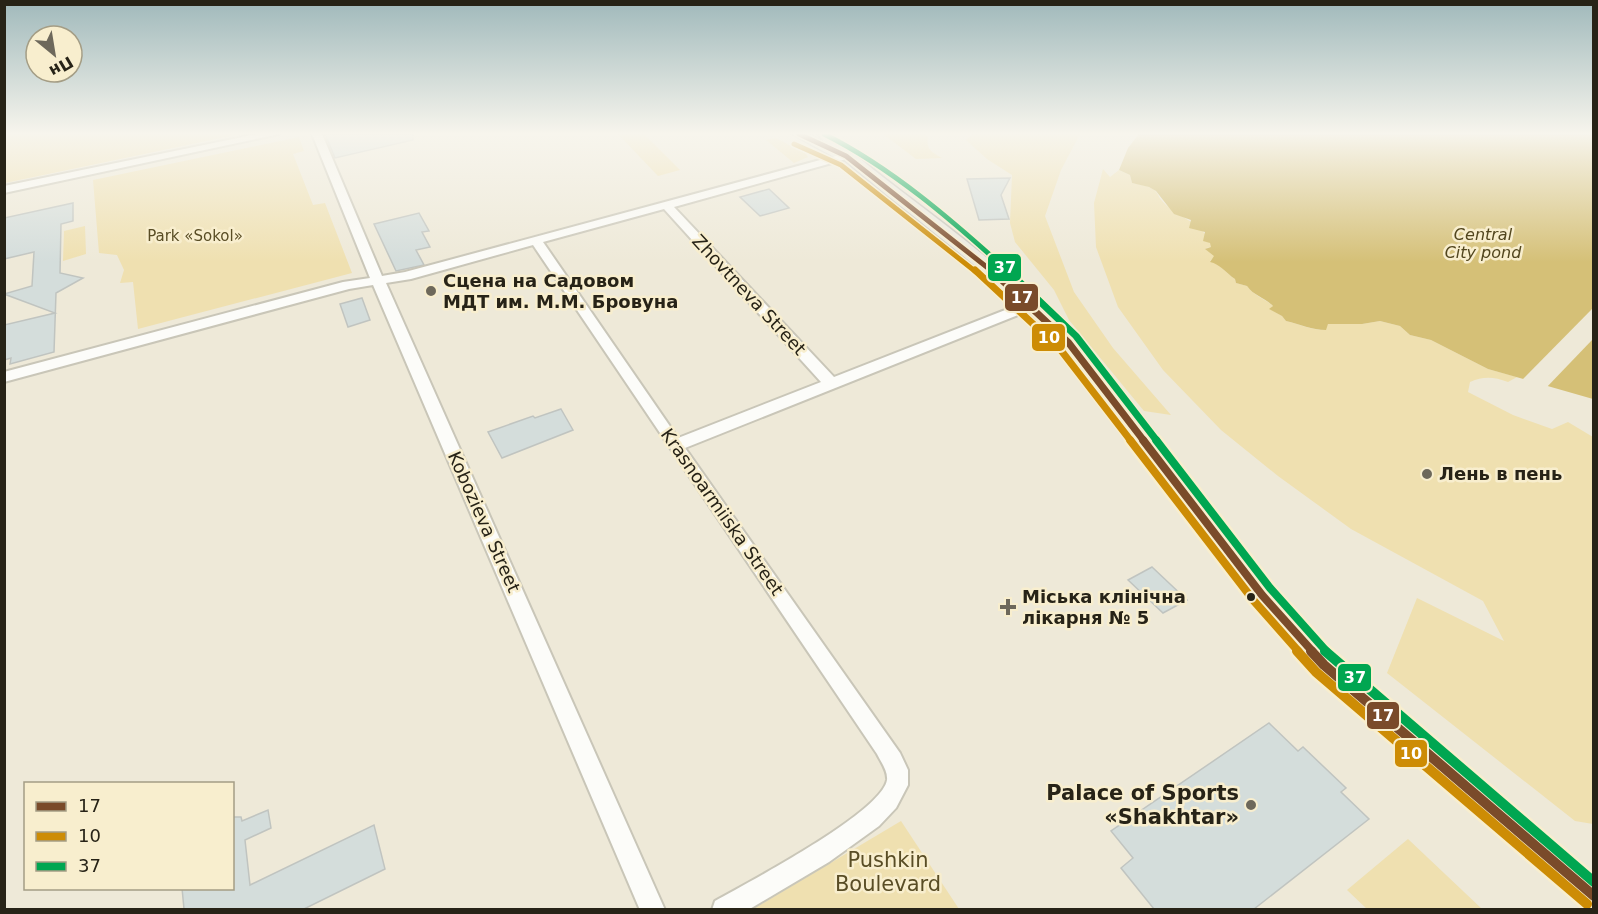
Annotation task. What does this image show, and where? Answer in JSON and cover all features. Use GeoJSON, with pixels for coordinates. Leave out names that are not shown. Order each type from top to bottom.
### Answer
{"type":"FeatureCollection","features":[{"type":"Feature","properties":{"kind":"main road"},"geometry":{"type":"LineString","coordinates":[[873,177],[998,273],[1033,304],[1068,342],[1262,595],[1324,665],[1593,896]]}},
{"type":"Feature","properties":{"kind":"street"},"geometry":{"type":"LineString","coordinates":[[4,190],[68,177]]}},
{"type":"Feature","properties":{"kind":"street","name":"Kobozieva Street"},"geometry":{"type":"LineString","coordinates":[[335,177],[378,281],[653,909]]}},
{"type":"Feature","properties":{"kind":"street"},"geometry":{"type":"LineString","coordinates":[[4,377],[316,293],[406,276],[772,177]]}},
{"type":"Feature","properties":{"kind":"street","name":"Zhovtneva Street"},"geometry":{"type":"LineString","coordinates":[[668,206],[831,385]]}},
{"type":"Feature","properties":{"kind":"street","name":"Krasnoarmiiska Street"},"geometry":{"type":"LineString","coordinates":[[536,241],[675,446],[885,747],[897,771],[897,785],[885,807],[852,834],[724,909]]}},
{"type":"Feature","properties":{"kind":"street"},"geometry":{"type":"LineString","coordinates":[[675,446],[1033,304]]}},
{"type":"Feature","properties":{"kind":"green space"},"geometry":{"type":"Polygon","coordinates":[[[5,177],[35,177],[5,183],[5,177]]]}},
{"type":"Feature","properties":{"kind":"green space","name":"Park «Sokol»"},"geometry":{"type":"Polygon","coordinates":[[[109,177],[302,177],[313,205],[325,203],[352,273],[138,329],[133,282],[120,283],[124,270],[117,255],[99,253],[93,180],[109,177]]]}},
{"type":"Feature","properties":{"kind":"green space"},"geometry":{"type":"Polygon","coordinates":[[[1012,177],[1059,177],[1045,216],[1074,292],[1113,348],[1171,415],[1144,411],[1069,320],[1054,290],[1015,242],[1010,223],[1012,177]]]}},
{"type":"Feature","properties":{"kind":"green space"},"geometry":{"type":"Polygon","coordinates":[[[1101,177],[1130,177],[1132,183],[1151,188],[1170,208],[1197,226],[1208,238],[1212,247],[1206,248],[1215,256],[1210,261],[1220,266],[1235,279],[1236,283],[1247,286],[1270,303],[1273,306],[1270,309],[1286,321],[1325,330],[1328,324],[1362,324],[1380,321],[1400,326],[1410,335],[1431,340],[1488,369],[1517,377],[1508,382],[1489,378],[1475,380],[1470,382],[1468,392],[1513,415],[1552,429],[1568,422],[1593,437],[1593,824],[1575,821],[1387,673],[1417,598],[1504,641],[1483,601],[1351,529],[1278,476],[1221,430],[1163,370],[1118,307],[1096,247],[1094,203],[1101,177]]]}},
{"type":"Feature","properties":{"kind":"green space"},"geometry":{"type":"Polygon","coordinates":[[[85,226],[86,254],[63,261],[64,231],[85,226]]]}},
{"type":"Feature","properties":{"kind":"green space","name":"Pushkin Boulevard"},"geometry":{"type":"Polygon","coordinates":[[[901,821],[959,909],[753,909],[901,821]]]}},
{"type":"Feature","properties":{"kind":"green space"},"geometry":{"type":"Polygon","coordinates":[[[1408,839],[1482,909],[1367,909],[1347,890],[1408,839]]]}},
{"type":"Feature","properties":{"kind":"water","name":"Central City pond"},"geometry":{"type":"Polygon","coordinates":[[[1130,177],[1593,177],[1593,399],[1488,369],[1431,340],[1410,335],[1400,326],[1380,321],[1362,324],[1328,324],[1326,330],[1286,321],[1269,309],[1273,306],[1270,303],[1247,286],[1236,283],[1235,279],[1223,269],[1210,262],[1214,256],[1205,249],[1211,247],[1210,243],[1203,241],[1205,232],[1189,228],[1191,220],[1174,214],[1156,191],[1132,183],[1130,177]]]}},
{"type":"Feature","properties":{"kind":"pier"},"geometry":{"type":"Polygon","coordinates":[[[1593,308],[1593,339],[1545,389],[1520,382],[1593,308]]]}},
{"type":"Feature","properties":{"kind":"building"},"geometry":{"type":"Polygon","coordinates":[[[1010,178],[1001,195],[1009,219],[979,220],[967,179],[1010,178]]]}},
{"type":"Feature","properties":{"kind":"building"},"geometry":{"type":"Polygon","coordinates":[[[769,189],[789,208],[760,216],[740,197],[769,189]]]}},
{"type":"Feature","properties":{"kind":"building"},"geometry":{"type":"Polygon","coordinates":[[[73,203],[73,221],[61,224],[60,273],[83,278],[56,293],[54,352],[10,364],[11,358],[4,360],[4,325],[55,313],[4,294],[32,286],[34,252],[4,259],[4,218],[73,203]]]}},
{"type":"Feature","properties":{"kind":"building"},"geometry":{"type":"Polygon","coordinates":[[[419,213],[429,231],[422,232],[430,247],[416,250],[424,265],[396,271],[374,224],[419,213]]]}},
{"type":"Feature","properties":{"kind":"building"},"geometry":{"type":"Polygon","coordinates":[[[362,298],[370,320],[348,327],[340,304],[362,298]]]}},
{"type":"Feature","properties":{"kind":"building"},"geometry":{"type":"Polygon","coordinates":[[[561,409],[573,430],[502,458],[488,432],[561,409]]]}},
{"type":"Feature","properties":{"kind":"building"},"geometry":{"type":"Polygon","coordinates":[[[1152,567],[1187,600],[1163,613],[1128,580],[1152,567]]]}},
{"type":"Feature","properties":{"kind":"building","name":"Palace of Sports «Shakhtar»"},"geometry":{"type":"Polygon","coordinates":[[[1269,723],[1298,751],[1303,747],[1346,788],[1341,792],[1369,819],[1254,909],[1154,909],[1121,868],[1133,858],[1111,831],[1269,723]]]}},
{"type":"Feature","properties":{"kind":"building"},"geometry":{"type":"Polygon","coordinates":[[[268,810],[271,828],[245,840],[250,885],[374,825],[385,869],[304,909],[184,909],[182,890],[234,890],[234,817],[241,817],[242,821],[268,810]]]}},
{"type":"Feature","properties":{"kind":"transit line","name":"10"},"geometry":{"type":"LineString","coordinates":[[857,177],[1011,301],[1060,349],[1254,601],[1316,672],[1587,904]]}},
{"type":"Feature","properties":{"kind":"transit line","name":"17"},"geometry":{"type":"LineString","coordinates":[[874,177],[966,249],[1068,342],[1262,595],[1324,665],[1594,896]]}},
{"type":"Feature","properties":{"kind":"transit line","name":"37"},"geometry":{"type":"LineString","coordinates":[[892,177],[982,248],[1021,282],[1076,336],[1270,588],[1331,657],[1594,882]]}},
{"type":"Feature","properties":{"kind":"place","name":"Сцена на Садовом МДТ им. М.М. Бровуна"},"geometry":{"type":"Point","coordinates":[431,291]}},
{"type":"Feature","properties":{"kind":"place","name":"Лень в пень"},"geometry":{"type":"Point","coordinates":[1427,474]}},
{"type":"Feature","properties":{"kind":"place","name":"Міська клінічна лікарня № 5"},"geometry":{"type":"Point","coordinates":[1008,607]}},
{"type":"Feature","properties":{"kind":"place","name":"Palace of Sports «Shakhtar»"},"geometry":{"type":"Point","coordinates":[1251,805]}}]}
